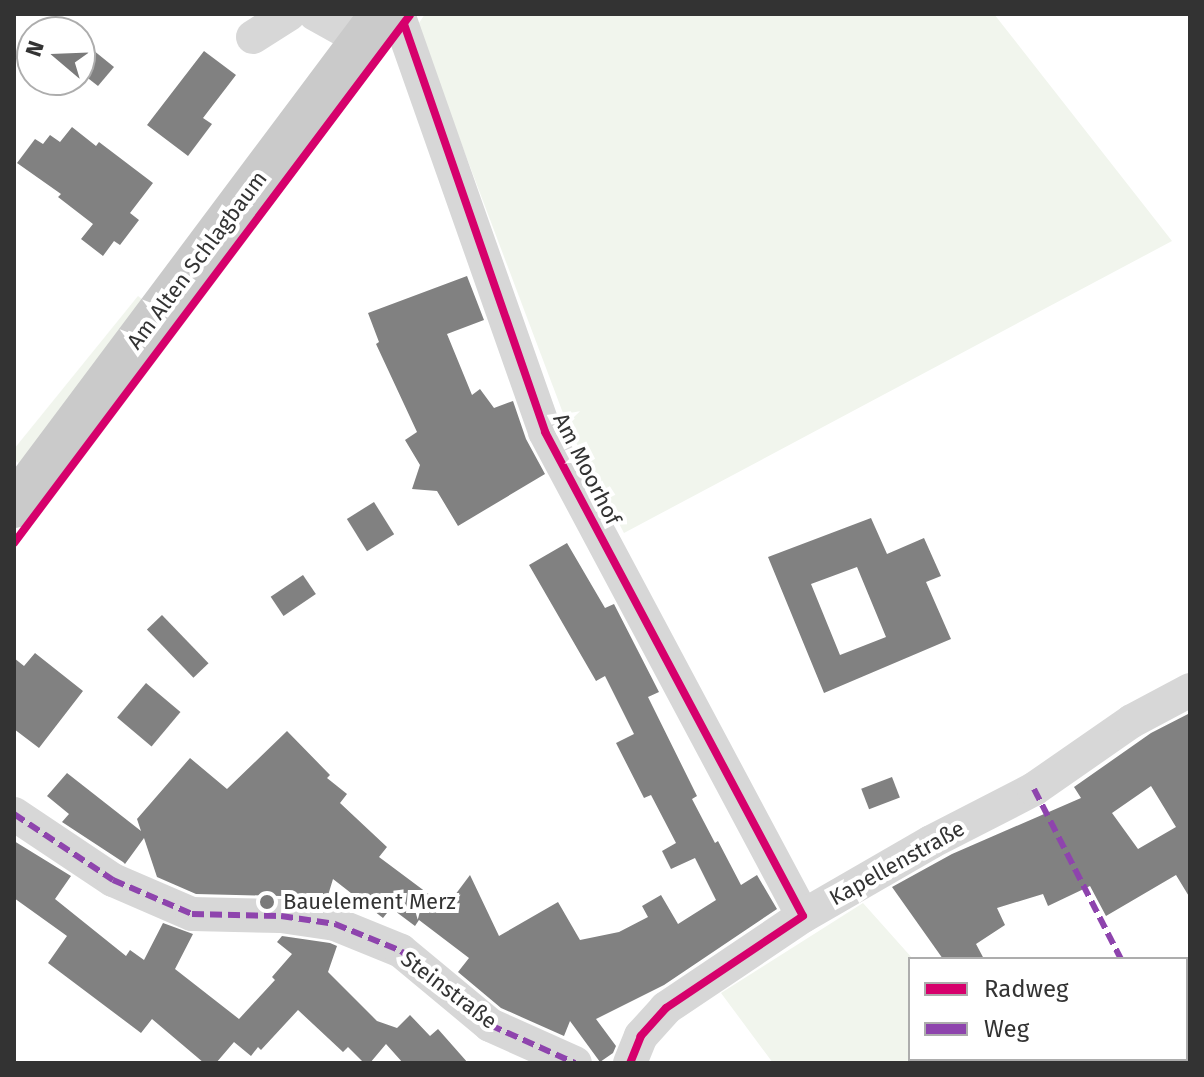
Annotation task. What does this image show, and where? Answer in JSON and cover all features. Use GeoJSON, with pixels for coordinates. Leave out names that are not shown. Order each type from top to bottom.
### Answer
{"type":"FeatureCollection","features":[{"type":"Feature","properties":{"kind":"main road","name":"Am Alten Schlagbaum"},"geometry":{"type":"LineString","coordinates":[[14,506],[372,27]]}},
{"type":"Feature","properties":{"kind":"street"},"geometry":{"type":"LineString","coordinates":[[253,37],[289,14]]}},
{"type":"Feature","properties":{"kind":"street"},"geometry":{"type":"LineString","coordinates":[[315,14],[372,27]]}},
{"type":"Feature","properties":{"kind":"street","name":"Am Moorhof"},"geometry":{"type":"LineString","coordinates":[[398,14],[545,432],[803,916]]}},
{"type":"Feature","properties":{"kind":"street","name":"Kapellenstraße"},"geometry":{"type":"LineString","coordinates":[[630,1063],[641,1036],[666,1008],[803,916],[931,842],[1034,789],[1132,721],[1190,690]]}},
{"type":"Feature","properties":{"kind":"street","name":"Steinstraße"},"geometry":{"type":"LineString","coordinates":[[14,814],[113,880],[192,914],[281,916],[335,924],[401,951],[490,1025],[575,1063]]}},
{"type":"Feature","properties":{"kind":"shaded area"},"geometry":{"type":"Polygon","coordinates":[[[425,14],[994,14],[1172,241],[624,533],[569,429],[417,26],[425,14]]]}},
{"type":"Feature","properties":{"kind":"shaded area"},"geometry":{"type":"Polygon","coordinates":[[[138,296],[149,305],[20,464],[14,459],[14,449],[138,296]]]}},
{"type":"Feature","properties":{"kind":"shaded area"},"geometry":{"type":"Polygon","coordinates":[[[863,903],[911,957],[908,957],[908,1061],[1183,1063],[773,1063],[721,993],[863,903]]]}},
{"type":"Feature","properties":{"kind":"building"},"geometry":{"type":"Polygon","coordinates":[[[204,51],[236,75],[203,118],[212,124],[188,156],[147,125],[204,51]]]}},
{"type":"Feature","properties":{"kind":"building"},"geometry":{"type":"Polygon","coordinates":[[[96,52],[114,67],[98,86],[96,84],[96,52]]]}},
{"type":"Feature","properties":{"kind":"building"},"geometry":{"type":"Polygon","coordinates":[[[72,127],[96,146],[99,142],[153,183],[130,213],[139,220],[120,245],[114,241],[103,256],[81,239],[93,224],[58,197],[61,194],[17,163],[35,139],[43,144],[50,135],[60,142],[72,127]]]}},
{"type":"Feature","properties":{"kind":"building"},"geometry":{"type":"Polygon","coordinates":[[[467,276],[484,320],[447,334],[472,395],[480,389],[494,408],[513,401],[526,439],[545,474],[458,526],[437,491],[412,489],[420,465],[405,440],[417,432],[376,344],[379,342],[368,313],[467,276]]]}},
{"type":"Feature","properties":{"kind":"building"},"geometry":{"type":"Polygon","coordinates":[[[374,502],[394,534],[367,551],[347,519],[374,502]]]}},
{"type":"Feature","properties":{"kind":"building"},"geometry":{"type":"Polygon","coordinates":[[[871,518],[887,554],[924,538],[941,576],[926,582],[951,639],[824,693],[768,557],[871,518]],[[857,567],[811,584],[840,655],[886,637],[857,567]]]}},
{"type":"Feature","properties":{"kind":"building"},"geometry":{"type":"Polygon","coordinates":[[[567,543],[605,608],[614,604],[659,692],[648,697],[697,796],[692,799],[715,843],[718,841],[741,885],[757,875],[777,909],[664,985],[596,1019],[616,1046],[613,1053],[600,1062],[570,1021],[564,1036],[501,1008],[458,972],[469,958],[419,920],[415,926],[391,908],[383,918],[333,879],[326,902],[281,896],[196,894],[157,877],[144,838],[125,864],[62,822],[69,814],[47,796],[67,773],[141,831],[137,819],[190,758],[227,789],[287,731],[330,775],[327,778],[347,794],[340,803],[387,847],[379,857],[446,907],[470,875],[499,936],[558,902],[580,940],[619,932],[648,917],[642,906],[661,895],[678,924],[716,900],[695,858],[671,869],[662,851],[676,843],[651,795],[644,798],[616,743],[634,734],[605,676],[596,681],[529,565],[567,543]]]}},
{"type":"Feature","properties":{"kind":"building"},"geometry":{"type":"Polygon","coordinates":[[[303,575],[316,594],[284,616],[271,597],[303,575]]]}},
{"type":"Feature","properties":{"kind":"building"},"geometry":{"type":"Polygon","coordinates":[[[162,615],[209,663],[193,678],[147,630],[162,615]]]}},
{"type":"Feature","properties":{"kind":"building"},"geometry":{"type":"Polygon","coordinates":[[[35,653],[83,691],[39,748],[14,729],[14,658],[24,666],[35,653]]]}},
{"type":"Feature","properties":{"kind":"building"},"geometry":{"type":"Polygon","coordinates":[[[146,683],[180,712],[152,746],[117,717],[146,683]]]}},
{"type":"Feature","properties":{"kind":"building"},"geometry":{"type":"Polygon","coordinates":[[[1190,713],[1190,898],[1176,875],[1106,916],[1090,886],[1048,906],[1043,894],[997,908],[1005,925],[976,944],[983,957],[942,957],[892,887],[952,854],[1081,798],[1074,787],[1151,733],[1190,713]],[[1151,786],[1112,813],[1138,849],[1176,827],[1151,786]]]}},
{"type":"Feature","properties":{"kind":"building"},"geometry":{"type":"Polygon","coordinates":[[[892,777],[900,798],[869,809],[861,789],[892,777]]]}},
{"type":"Feature","properties":{"kind":"building"},"geometry":{"type":"Polygon","coordinates":[[[14,841],[71,876],[55,899],[126,956],[130,950],[144,960],[163,923],[193,934],[175,969],[239,1019],[275,980],[272,977],[292,954],[277,942],[282,936],[330,943],[337,946],[328,972],[377,1021],[397,1028],[410,1015],[430,1036],[438,1029],[468,1063],[403,1063],[386,1044],[370,1063],[364,1063],[348,1047],[343,1052],[298,1010],[261,1050],[258,1047],[251,1056],[234,1042],[216,1063],[204,1063],[152,1019],[141,1033],[48,963],[67,936],[14,898],[14,841]]]}},
{"type":"Feature","properties":{"kind":"marked path"},"geometry":{"type":"LineString","coordinates":[[1034,789],[1120,957]]}},
{"type":"Feature","properties":{"kind":"marked path"},"geometry":{"type":"LineString","coordinates":[[14,814],[113,880],[192,914],[281,916],[335,924],[401,951],[490,1025],[575,1063]]}},
{"type":"Feature","properties":{"kind":"cycle path"},"geometry":{"type":"LineString","coordinates":[[14,543],[410,15]]}},
{"type":"Feature","properties":{"kind":"cycle path"},"geometry":{"type":"LineString","coordinates":[[404,24],[545,432],[803,916],[666,1008],[641,1036],[630,1063]]}},
{"type":"Feature","properties":{"kind":"place","name":"Bauelement Merz"},"geometry":{"type":"Point","coordinates":[267,902]}}]}
